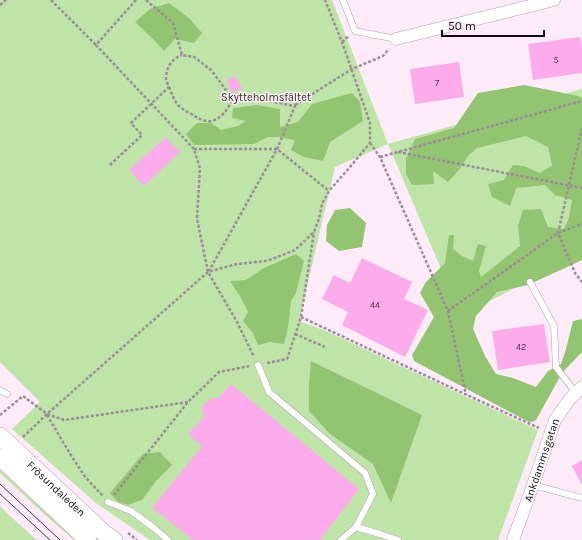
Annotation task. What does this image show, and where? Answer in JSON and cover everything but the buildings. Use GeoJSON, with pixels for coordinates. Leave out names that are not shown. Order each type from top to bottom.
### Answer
{"type":"FeatureCollection","features":[{"type":"Feature","properties":{"kind":"main road","name":"Frösundaleden"},"geometry":{"type":"LineString","coordinates":[[0,436],[105,534],[114,540]]}},
{"type":"Feature","properties":{"kind":"main road","name":"Frösundaleden"},"geometry":{"type":"LineString","coordinates":[[0,457],[88,540]]}},
{"type":"Feature","properties":{"kind":"street"},"geometry":{"type":"LineString","coordinates":[[396,38],[554,0]]}},
{"type":"Feature","properties":{"kind":"street","name":"Ankdammsgatan"},"geometry":{"type":"LineString","coordinates":[[513,540],[555,420],[579,390]]}},
{"type":"Feature","properties":{"kind":"lane"},"geometry":{"type":"LineString","coordinates":[[343,0],[355,31],[396,38]]}},
{"type":"Feature","properties":{"kind":"lane"},"geometry":{"type":"LineString","coordinates":[[530,282],[554,326],[556,367],[579,390]]}},
{"type":"Feature","properties":{"kind":"lane"},"geometry":{"type":"LineString","coordinates":[[258,365],[269,392],[365,473],[373,494],[356,527],[341,540]]}},
{"type":"Feature","properties":{"kind":"lane"},"geometry":{"type":"LineString","coordinates":[[0,390],[7,394]]}},
{"type":"Feature","properties":{"kind":"lane"},"geometry":{"type":"LineString","coordinates":[[533,485],[582,498]]}},
{"type":"Feature","properties":{"kind":"lane"},"geometry":{"type":"LineString","coordinates":[[108,502],[131,511],[168,540]]}},
{"type":"Feature","properties":{"kind":"lane"},"geometry":{"type":"LineString","coordinates":[[356,527],[398,540]]}},
{"type":"Feature","properties":{"kind":"path"},"geometry":{"type":"LineString","coordinates":[[0,6],[6,0]]}},
{"type":"Feature","properties":{"kind":"path"},"geometry":{"type":"LineString","coordinates":[[51,0],[96,45],[194,149],[200,168],[197,219],[208,272],[237,322],[258,365]]}},
{"type":"Feature","properties":{"kind":"path"},"geometry":{"type":"LineString","coordinates":[[96,45],[136,0]]}},
{"type":"Feature","properties":{"kind":"path"},"geometry":{"type":"LineString","coordinates":[[146,0],[173,23],[182,55]]}},
{"type":"Feature","properties":{"kind":"path"},"geometry":{"type":"LineString","coordinates":[[325,0],[352,69],[370,123],[370,143],[380,157],[448,311],[467,395]]}},
{"type":"Feature","properties":{"kind":"path"},"geometry":{"type":"LineString","coordinates":[[23,437],[208,272],[277,149],[295,106],[352,69],[384,56],[396,38]]}},
{"type":"Feature","properties":{"kind":"path"},"geometry":{"type":"LineString","coordinates":[[182,55],[194,57],[211,70],[232,98],[226,111],[218,119],[209,121],[200,119],[180,108],[173,98],[166,78],[172,61],[176,57],[182,55]]}},
{"type":"Feature","properties":{"kind":"path"},"geometry":{"type":"LineString","coordinates":[[110,166],[142,135],[131,123],[169,87]]}},
{"type":"Feature","properties":{"kind":"path"},"geometry":{"type":"LineString","coordinates":[[232,98],[252,98],[295,106]]}},
{"type":"Feature","properties":{"kind":"path"},"geometry":{"type":"LineString","coordinates":[[380,157],[582,101]]}},
{"type":"Feature","properties":{"kind":"path"},"geometry":{"type":"LineString","coordinates":[[582,128],[558,233],[575,273],[582,282]]}},
{"type":"Feature","properties":{"kind":"path"},"geometry":{"type":"LineString","coordinates":[[370,143],[329,191],[322,204],[319,219],[314,232],[301,317],[551,433]]}},
{"type":"Feature","properties":{"kind":"path"},"geometry":{"type":"LineString","coordinates":[[194,149],[277,149],[329,191]]}},
{"type":"Feature","properties":{"kind":"path"},"geometry":{"type":"LineString","coordinates":[[398,152],[582,188]]}},
{"type":"Feature","properties":{"kind":"path"},"geometry":{"type":"LineString","coordinates":[[448,311],[558,233],[582,224]]}},
{"type":"Feature","properties":{"kind":"path"},"geometry":{"type":"LineString","coordinates":[[208,272],[237,264],[267,261],[295,250],[314,232]]}},
{"type":"Feature","properties":{"kind":"path"},"geometry":{"type":"LineString","coordinates":[[295,334],[325,347]]}},
{"type":"Feature","properties":{"kind":"path"},"geometry":{"type":"LineString","coordinates":[[0,415],[23,396],[47,414],[64,420],[188,402],[108,502],[86,478],[47,414]]}},
{"type":"Feature","properties":{"kind":"green space","name":"Skytteholmsfältet"},"geometry":{"type":"Polygon","coordinates":[[[0,0],[332,0],[388,144],[335,167],[299,321],[326,331],[538,430],[498,540],[150,540],[96,503],[12,429],[40,402],[0,362],[0,0]]]}},
{"type":"Feature","properties":{"kind":"green space"},"geometry":{"type":"Polygon","coordinates":[[[169,3],[190,19],[202,33],[194,43],[175,39],[164,51],[135,22],[150,9],[169,3]]]}},
{"type":"Feature","properties":{"kind":"green space"},"geometry":{"type":"Polygon","coordinates":[[[524,85],[582,98],[582,260],[528,285],[497,292],[476,316],[473,329],[485,356],[496,374],[513,378],[536,387],[548,371],[561,364],[573,321],[582,319],[582,352],[562,373],[536,420],[532,422],[527,421],[414,361],[412,355],[434,317],[420,293],[425,283],[445,263],[449,235],[454,235],[453,249],[462,256],[473,261],[478,244],[486,246],[479,271],[481,277],[520,246],[518,225],[523,210],[541,209],[548,227],[564,229],[569,218],[572,200],[555,195],[545,185],[516,188],[510,206],[492,197],[488,184],[504,180],[513,165],[524,166],[540,173],[552,165],[548,147],[526,136],[477,148],[469,155],[448,182],[433,171],[434,184],[412,185],[406,174],[406,159],[415,139],[454,128],[478,93],[524,85]]]}},
{"type":"Feature","properties":{"kind":"green space"},"geometry":{"type":"Polygon","coordinates":[[[582,89],[582,253],[461,316],[388,144],[582,89]]]}},
{"type":"Feature","properties":{"kind":"green space"},"geometry":{"type":"Polygon","coordinates":[[[352,93],[360,102],[363,121],[330,142],[323,161],[304,157],[291,150],[295,140],[279,137],[268,137],[254,144],[194,145],[186,134],[197,123],[211,123],[221,130],[238,126],[246,121],[232,118],[233,108],[258,105],[280,109],[280,127],[298,122],[312,104],[352,93]]]}},
{"type":"Feature","properties":{"kind":"green space"},"geometry":{"type":"Polygon","coordinates":[[[350,208],[366,223],[362,247],[339,251],[326,241],[327,225],[335,210],[350,208]]]}},
{"type":"Feature","properties":{"kind":"green space"},"geometry":{"type":"Polygon","coordinates":[[[296,254],[304,261],[296,293],[291,301],[288,328],[284,344],[270,342],[258,345],[253,333],[243,321],[248,312],[230,281],[246,280],[264,268],[296,254]]]}},
{"type":"Feature","properties":{"kind":"green space"},"geometry":{"type":"Polygon","coordinates":[[[311,361],[422,415],[391,503],[373,464],[330,434],[309,411],[311,361]]]}},
{"type":"Feature","properties":{"kind":"green space"},"geometry":{"type":"Polygon","coordinates":[[[160,452],[172,465],[156,481],[142,500],[128,505],[117,501],[110,493],[143,454],[160,452]]]}},
{"type":"Feature","properties":{"kind":"green space"},"geometry":{"type":"Polygon","coordinates":[[[0,469],[79,540],[74,540],[45,515],[0,473],[0,469]]]}},
{"type":"Feature","properties":{"kind":"green space"},"geometry":{"type":"Polygon","coordinates":[[[0,506],[9,515],[37,540],[0,540],[0,506]]]}},
{"type":"Feature","properties":{"kind":"tram line"},"geometry":{"type":"LineString","coordinates":[[0,484],[60,540]]}},
{"type":"Feature","properties":{"kind":"tram line"},"geometry":{"type":"LineString","coordinates":[[0,494],[50,540]]}}]}
